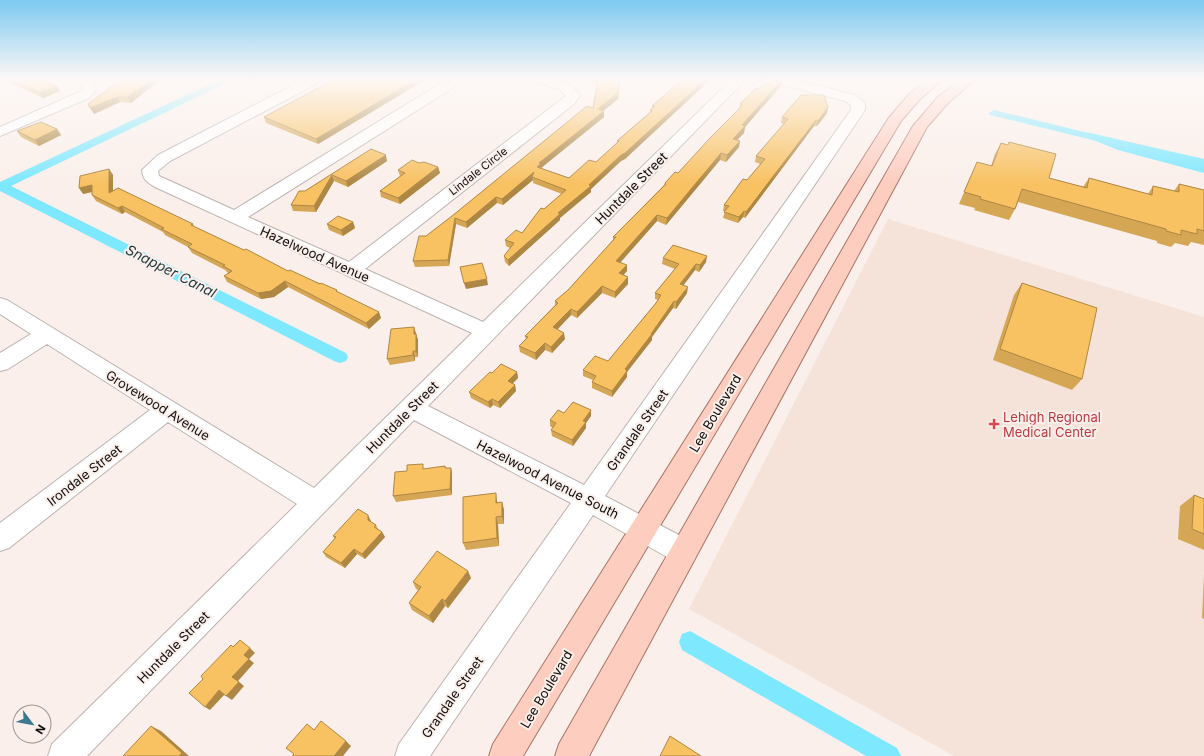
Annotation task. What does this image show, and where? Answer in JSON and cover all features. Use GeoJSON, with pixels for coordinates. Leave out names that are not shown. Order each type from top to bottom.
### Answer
{"type":"FeatureCollection","features":[{"type":"Feature","properties":{"kind":"main road","name":"Lee Boulevard"},"geometry":{"type":"LineString","coordinates":[[505,756],[795,280],[884,136],[899,114]]}},
{"type":"Feature","properties":{"kind":"main road"},"geometry":{"type":"LineString","coordinates":[[571,756],[920,126],[930,114]]}},
{"type":"Feature","properties":{"kind":"main road"},"geometry":{"type":"LineString","coordinates":[[875,208],[865,196],[891,151],[884,136]]}},
{"type":"Feature","properties":{"kind":"street"},"geometry":{"type":"LineString","coordinates":[[0,132],[40,114]]}},
{"type":"Feature","properties":{"kind":"street","name":"Hazelwood Avenue"},"geometry":{"type":"LineString","coordinates":[[248,114],[164,158],[150,170],[151,178],[161,184],[487,332]]}},
{"type":"Feature","properties":{"kind":"street"},"geometry":{"type":"LineString","coordinates":[[235,217],[400,114]]}},
{"type":"Feature","properties":{"kind":"street","name":"Lindale Circle"},"geometry":{"type":"LineString","coordinates":[[351,270],[552,114]]}},
{"type":"Feature","properties":{"kind":"street","name":"Huntdale Street"},"geometry":{"type":"LineString","coordinates":[[64,756],[704,114]]}},
{"type":"Feature","properties":{"kind":"street","name":"Grandale Street"},"geometry":{"type":"LineString","coordinates":[[411,756],[852,122],[856,114]]}},
{"type":"Feature","properties":{"kind":"street","name":"Grovewood Avenue"},"geometry":{"type":"LineString","coordinates":[[0,305],[317,503]]}},
{"type":"Feature","properties":{"kind":"street"},"geometry":{"type":"LineString","coordinates":[[0,363],[46,335]]}},
{"type":"Feature","properties":{"kind":"street","name":"Hazelwood Avenue South"},"geometry":{"type":"LineString","coordinates":[[411,408],[643,529],[684,552]]}},
{"type":"Feature","properties":{"kind":"street","name":"Irondale Street"},"geometry":{"type":"LineString","coordinates":[[0,539],[167,410]]}},
{"type":"Feature","properties":{"kind":"shaded area","name":"Lehigh Regional Medical Center"},"geometry":{"type":"Polygon","coordinates":[[[888,219],[1204,317],[1204,756],[954,756],[689,609],[888,219]]]}},
{"type":"Feature","properties":{"kind":"water"},"geometry":{"type":"Polygon","coordinates":[[[1086,132],[1204,159],[1204,173],[1118,150],[1091,139],[1086,132]]]}},
{"type":"Feature","properties":{"kind":"building"},"geometry":{"type":"Polygon","coordinates":[[[269,114],[358,114],[316,139],[264,117],[269,114]]]}},
{"type":"Feature","properties":{"kind":"building"},"geometry":{"type":"Polygon","coordinates":[[[577,114],[600,114],[539,163],[541,164],[537,167],[569,178],[589,160],[596,162],[619,141],[617,141],[648,114],[667,114],[589,185],[591,186],[558,213],[560,214],[508,260],[504,256],[514,243],[505,240],[516,230],[522,233],[541,208],[544,209],[566,190],[532,177],[534,172],[502,199],[496,197],[466,222],[455,218],[448,260],[413,261],[419,236],[426,236],[577,114]]]}},
{"type":"Feature","properties":{"kind":"building"},"geometry":{"type":"Polygon","coordinates":[[[734,114],[752,114],[742,125],[745,126],[733,139],[740,141],[727,155],[721,153],[667,218],[657,215],[616,261],[627,265],[619,273],[628,277],[615,292],[602,286],[577,312],[571,309],[553,327],[564,333],[551,347],[545,343],[535,353],[519,346],[528,337],[525,336],[558,303],[555,301],[568,290],[616,237],[613,237],[666,184],[665,183],[675,172],[678,173],[734,114]]]}},
{"type":"Feature","properties":{"kind":"building"},"geometry":{"type":"Polygon","coordinates":[[[784,114],[823,114],[818,121],[816,120],[746,212],[744,211],[739,217],[724,212],[729,206],[724,205],[743,179],[747,180],[765,159],[756,156],[788,119],[782,117],[784,114]]]}},
{"type":"Feature","properties":{"kind":"building"},"geometry":{"type":"Polygon","coordinates":[[[41,122],[57,129],[35,140],[17,131],[41,122]]]}},
{"type":"Feature","properties":{"kind":"building"},"geometry":{"type":"Polygon","coordinates":[[[1009,142],[1056,154],[1049,178],[1087,188],[1089,178],[1152,195],[1153,186],[1179,192],[1179,184],[1204,190],[1204,231],[1197,229],[1197,234],[1181,230],[1181,235],[1166,231],[1166,229],[1022,189],[1015,209],[980,199],[981,197],[964,192],[977,162],[992,166],[1001,143],[1008,145],[1009,142]]]}},
{"type":"Feature","properties":{"kind":"building"},"geometry":{"type":"Polygon","coordinates":[[[371,149],[386,155],[346,181],[332,175],[314,206],[291,205],[299,191],[305,191],[371,149]]]}},
{"type":"Feature","properties":{"kind":"building"},"geometry":{"type":"Polygon","coordinates":[[[412,160],[438,167],[398,198],[380,191],[405,173],[398,170],[412,160]]]}},
{"type":"Feature","properties":{"kind":"building"},"geometry":{"type":"Polygon","coordinates":[[[109,169],[109,193],[118,188],[193,224],[191,225],[244,250],[246,249],[288,271],[290,270],[337,290],[336,291],[379,312],[366,323],[285,281],[271,291],[258,293],[224,276],[232,271],[223,266],[225,265],[188,247],[192,244],[161,229],[164,228],[122,206],[118,208],[92,195],[92,185],[79,188],[80,176],[109,169]]]}},
{"type":"Feature","properties":{"kind":"building"},"geometry":{"type":"Polygon","coordinates":[[[338,216],[353,222],[341,230],[327,224],[338,216]]]}},
{"type":"Feature","properties":{"kind":"building"},"geometry":{"type":"Polygon","coordinates":[[[673,245],[707,256],[700,265],[696,264],[680,284],[688,287],[676,302],[674,301],[652,334],[625,369],[627,371],[612,391],[592,382],[596,376],[583,370],[595,356],[608,361],[661,295],[655,293],[679,264],[663,258],[673,245]]]}},
{"type":"Feature","properties":{"kind":"building"},"geometry":{"type":"Polygon","coordinates":[[[482,263],[487,279],[464,283],[460,267],[482,263]]]}},
{"type":"Feature","properties":{"kind":"building"},"geometry":{"type":"Polygon","coordinates":[[[1022,283],[1097,308],[1082,379],[1000,349],[1022,283]]]}},
{"type":"Feature","properties":{"kind":"building"},"geometry":{"type":"Polygon","coordinates":[[[414,327],[414,334],[416,334],[416,351],[413,351],[413,355],[387,359],[391,329],[414,327]]]}},
{"type":"Feature","properties":{"kind":"building"},"geometry":{"type":"Polygon","coordinates":[[[501,364],[517,372],[508,381],[515,385],[498,402],[492,399],[488,402],[469,392],[490,372],[492,373],[501,364]]]}},
{"type":"Feature","properties":{"kind":"building"},"geometry":{"type":"Polygon","coordinates":[[[573,402],[591,410],[583,421],[586,422],[572,440],[551,430],[556,423],[550,420],[558,410],[564,413],[573,402]]]}},
{"type":"Feature","properties":{"kind":"building"},"geometry":{"type":"Polygon","coordinates":[[[423,464],[423,469],[445,466],[445,468],[451,468],[450,489],[393,496],[395,472],[407,471],[407,465],[423,464]]]}},
{"type":"Feature","properties":{"kind":"building"},"geometry":{"type":"Polygon","coordinates":[[[496,493],[496,503],[502,502],[502,516],[496,517],[497,538],[463,543],[463,497],[496,493]]]}},
{"type":"Feature","properties":{"kind":"building"},"geometry":{"type":"Polygon","coordinates":[[[1194,495],[1204,499],[1204,534],[1192,529],[1194,495]]]}},
{"type":"Feature","properties":{"kind":"building"},"geometry":{"type":"Polygon","coordinates":[[[358,509],[368,515],[368,520],[376,525],[374,527],[382,532],[362,554],[354,549],[341,563],[323,552],[336,537],[333,536],[358,509]]]}},
{"type":"Feature","properties":{"kind":"building"},"geometry":{"type":"Polygon","coordinates":[[[437,551],[468,571],[445,601],[442,599],[429,616],[409,603],[421,587],[413,582],[437,551]]]}},
{"type":"Feature","properties":{"kind":"building"},"geometry":{"type":"Polygon","coordinates":[[[240,640],[250,648],[244,655],[249,659],[232,677],[239,682],[226,696],[219,690],[205,707],[189,693],[203,679],[201,676],[231,645],[233,647],[240,640]]]}},
{"type":"Feature","properties":{"kind":"building"},"geometry":{"type":"Polygon","coordinates":[[[321,721],[346,741],[334,756],[292,756],[294,754],[286,748],[307,724],[314,730],[321,721]]]}},
{"type":"Feature","properties":{"kind":"building"},"geometry":{"type":"Polygon","coordinates":[[[151,726],[182,753],[179,756],[123,756],[151,726]]]}},
{"type":"Feature","properties":{"kind":"building"},"geometry":{"type":"Polygon","coordinates":[[[670,736],[701,756],[660,756],[670,736]]]}},
{"type":"Feature","properties":{"kind":"waterway"},"geometry":{"type":"LineString","coordinates":[[2,186],[154,114]]}},
{"type":"Feature","properties":{"kind":"waterway"},"geometry":{"type":"LineString","coordinates":[[999,114],[1109,141]]}},
{"type":"Feature","properties":{"kind":"waterway","name":"Snapper Canal"},"geometry":{"type":"LineString","coordinates":[[2,186],[340,357]]}},
{"type":"Feature","properties":{"kind":"waterway"},"geometry":{"type":"LineString","coordinates":[[690,642],[889,756]]}},
{"type":"Feature","properties":{"kind":"place","name":"Lehigh Regional Medical Center"},"geometry":{"type":"Point","coordinates":[994,424]}}]}
